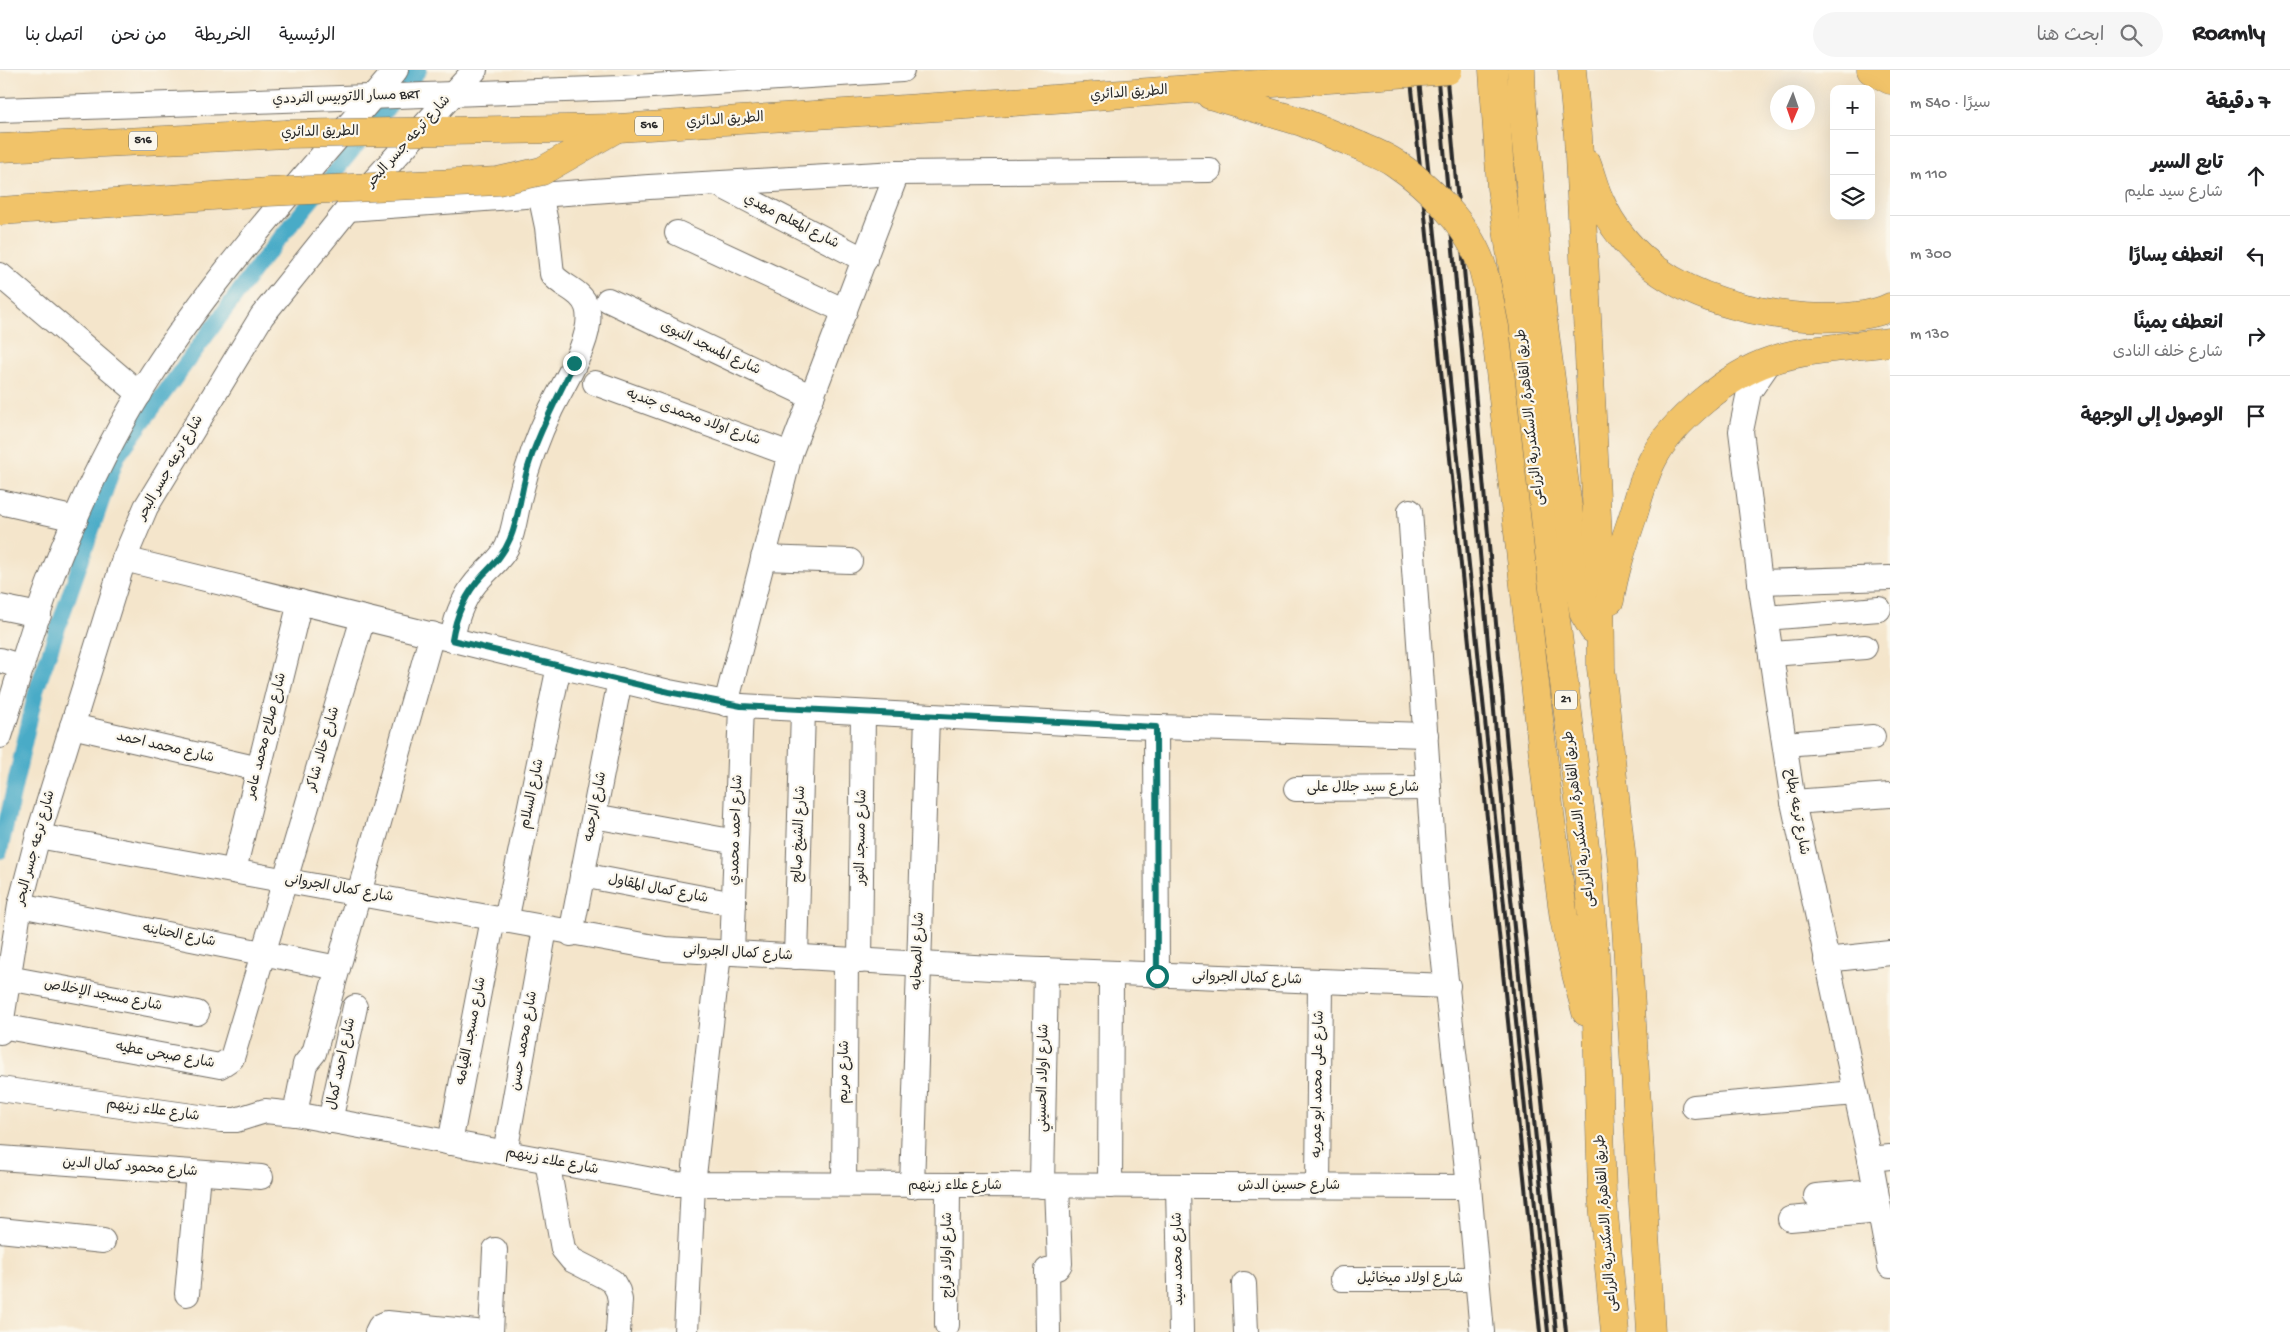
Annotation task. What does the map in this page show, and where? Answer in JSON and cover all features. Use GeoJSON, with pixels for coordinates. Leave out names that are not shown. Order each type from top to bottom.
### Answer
{"type":"FeatureCollection","features":[{"type":"Feature","properties":{"kind":"highway","name":"الطريق الدائري"},"geometry":{"type":"LineString","coordinates":[[0,148],[286,134],[618,128],[1184,90],[1448,70]]}},
{"type":"Feature","properties":{"kind":"highway","name":"طريق القاهرة, الاسكندرية الزراعى"},"geometry":{"type":"LineString","coordinates":[[1493,70],[1501,188],[1522,332],[1541,503],[1587,862],[1595,954],[1602,1193],[1615,1332]]}},
{"type":"Feature","properties":{"kind":"highway"},"geometry":{"type":"LineString","coordinates":[[1521,70],[1522,101],[1543,319],[1578,583],[1584,614],[1600,641]]}},
{"type":"Feature","properties":{"kind":"highway"},"geometry":{"type":"LineString","coordinates":[[1572,70],[1578,136],[1600,577],[1600,668],[1622,861],[1651,1332]]}},
{"type":"Feature","properties":{"kind":"highway"},"geometry":{"type":"LineString","coordinates":[[1871,70],[1890,80]]}},
{"type":"Feature","properties":{"kind":"highway"},"geometry":{"type":"LineString","coordinates":[[1184,90],[1222,98],[1302,122],[1394,162],[1424,186],[1450,213],[1469,240],[1480,263],[1496,335],[1547,790],[1569,947],[1598,1054]]}},
{"type":"Feature","properties":{"kind":"highway"},"geometry":{"type":"LineString","coordinates":[[0,210],[268,192],[498,181],[542,171],[618,128]]}},
{"type":"Feature","properties":{"kind":"highway"},"geometry":{"type":"LineString","coordinates":[[1578,136],[1599,197],[1621,234],[1650,264],[1685,288],[1728,305],[1812,318],[1862,314],[1890,307]]}},
{"type":"Feature","properties":{"kind":"highway"},"geometry":{"type":"LineString","coordinates":[[1600,668],[1611,596],[1621,552],[1653,459],[1667,437],[1712,394],[1740,374],[1771,360],[1802,353],[1890,342]]}},
{"type":"Feature","properties":{"kind":"street"},"geometry":{"type":"LineString","coordinates":[[0,736],[47,588],[76,519],[109,449],[140,394],[210,289],[396,70]]}},
{"type":"Feature","properties":{"kind":"street","name":"شارع ترعه جسر البحر"},"geometry":{"type":"LineString","coordinates":[[0,1029],[20,905],[38,836],[124,558],[146,508],[262,316],[348,209],[475,70]]}},
{"type":"Feature","properties":{"kind":"street","name":"مسار الاتوبيس الترددي BRT"},"geometry":{"type":"LineString","coordinates":[[0,110],[621,88],[902,70]]}},
{"type":"Feature","properties":{"kind":"street"},"geometry":{"type":"LineString","coordinates":[[348,209],[540,194],[897,174],[1209,170]]}},
{"type":"Feature","properties":{"kind":"street","name":"شارع احمد محمدي"},"geometry":{"type":"LineString","coordinates":[[686,1332],[693,1185],[734,904],[736,842],[733,705],[763,558],[790,454],[897,174]]}},
{"type":"Feature","properties":{"kind":"street","name":"شارع المعلم مهدي"},"geometry":{"type":"LineString","coordinates":[[716,183],[865,260]]}},
{"type":"Feature","properties":{"kind":"street"},"geometry":{"type":"LineString","coordinates":[[295,1114],[305,1064],[314,1053],[359,893],[442,637],[455,622],[461,605],[471,589],[499,559],[510,540],[525,476],[536,442],[574,363],[586,332],[589,315],[583,299],[552,274],[547,228],[540,194]]}},
{"type":"Feature","properties":{"kind":"street"},"geometry":{"type":"LineString","coordinates":[[677,233],[845,312]]}},
{"type":"Feature","properties":{"kind":"street"},"geometry":{"type":"LineString","coordinates":[[0,275],[140,394]]}},
{"type":"Feature","properties":{"kind":"street","name":"شارع المسجد النبوى"},"geometry":{"type":"LineString","coordinates":[[608,300],[812,398]]}},
{"type":"Feature","properties":{"kind":"street","name":"شارع ترعه بطاح"},"geometry":{"type":"LineString","coordinates":[[1771,360],[1755,381],[1750,392],[1742,418],[1741,431],[1760,582],[1793,802],[1855,1093],[1880,1158],[1878,1201],[1890,1266]]}},
{"type":"Feature","properties":{"kind":"street","name":"شارع اولاد محمدى جنديه"},"geometry":{"type":"LineString","coordinates":[[595,383],[790,454]]}},
{"type":"Feature","properties":{"kind":"street"},"geometry":{"type":"LineString","coordinates":[[0,502],[76,519]]}},
{"type":"Feature","properties":{"kind":"street"},"geometry":{"type":"LineString","coordinates":[[1410,511],[1436,890],[1469,1187],[1482,1332]]}},
{"type":"Feature","properties":{"kind":"street"},"geometry":{"type":"LineString","coordinates":[[124,558],[559,666],[733,705],[1156,727],[1426,735]]}},
{"type":"Feature","properties":{"kind":"street"},"geometry":{"type":"LineString","coordinates":[[763,558],[850,561]]}},
{"type":"Feature","properties":{"kind":"street"},"geometry":{"type":"LineString","coordinates":[[1760,582],[1890,578]]}},
{"type":"Feature","properties":{"kind":"street","name":"شارع صلاح محمد عامر"},"geometry":{"type":"LineString","coordinates":[[234,870],[300,602]]}},
{"type":"Feature","properties":{"kind":"street"},"geometry":{"type":"LineString","coordinates":[[0,607],[39,615]]}},
{"type":"Feature","properties":{"kind":"street"},"geometry":{"type":"LineString","coordinates":[[1766,618],[1879,609]]}},
{"type":"Feature","properties":{"kind":"street","name":"شارع خالد شاكر"},"geometry":{"type":"LineString","coordinates":[[285,880],[362,618]]}},
{"type":"Feature","properties":{"kind":"street"},"geometry":{"type":"LineString","coordinates":[[1771,654],[1865,647]]}},
{"type":"Feature","properties":{"kind":"street"},"geometry":{"type":"LineString","coordinates":[[0,660],[22,666]]}},
{"type":"Feature","properties":{"kind":"street","name":"شارع السلام"},"geometry":{"type":"LineString","coordinates":[[500,920],[559,666]]}},
{"type":"Feature","properties":{"kind":"street","name":"شارع الرحمه"},"geometry":{"type":"LineString","coordinates":[[571,934],[620,680]]}},
{"type":"Feature","properties":{"kind":"street","name":"شارع الشيخ صالح"},"geometry":{"type":"LineString","coordinates":[[796,957],[803,710]]}},
{"type":"Feature","properties":{"kind":"street","name":"شارع مسجد النور"},"geometry":{"type":"LineString","coordinates":[[853,960],[863,713]]}},
{"type":"Feature","properties":{"kind":"street","name":"شارع الصحابه"},"geometry":{"type":"LineString","coordinates":[[912,1186],[927,716]]}},
{"type":"Feature","properties":{"kind":"street","name":"شارع محمد احمد"},"geometry":{"type":"LineString","coordinates":[[72,726],[259,769]]}},
{"type":"Feature","properties":{"kind":"street"},"geometry":{"type":"LineString","coordinates":[[1156,727],[1157,976]]}},
{"type":"Feature","properties":{"kind":"street"},"geometry":{"type":"LineString","coordinates":[[1785,744],[1873,737]]}},
{"type":"Feature","properties":{"kind":"street","name":"شارع سيد جلال على"},"geometry":{"type":"LineString","coordinates":[[1296,789],[1429,788]]}},
{"type":"Feature","properties":{"kind":"street"},"geometry":{"type":"LineString","coordinates":[[1793,802],[1890,796]]}},
{"type":"Feature","properties":{"kind":"street"},"geometry":{"type":"LineString","coordinates":[[594,816],[736,842]]}},
{"type":"Feature","properties":{"kind":"street","name":"شارع كمال الجروانى"},"geometry":{"type":"LineString","coordinates":[[38,836],[234,870],[665,950],[1157,976],[1448,986]]}},
{"type":"Feature","properties":{"kind":"street","name":"شارع كمال المقاول"},"geometry":{"type":"LineString","coordinates":[[582,875],[734,904]]}},
{"type":"Feature","properties":{"kind":"street","name":"شارع صبحى عطيه"},"geometry":{"type":"LineString","coordinates":[[0,1029],[220,1066],[225,1064],[232,1058],[285,880]]}},
{"type":"Feature","properties":{"kind":"street","name":"شارع الحناينه"},"geometry":{"type":"LineString","coordinates":[[20,905],[338,968]]}},
{"type":"Feature","properties":{"kind":"street","name":"شارع مسجد القيامه"},"geometry":{"type":"LineString","coordinates":[[450,1143],[500,920]]}},
{"type":"Feature","properties":{"kind":"street","name":"شارع محمد حسن"},"geometry":{"type":"LineString","coordinates":[[505,1153],[545,929]]}},
{"type":"Feature","properties":{"kind":"street"},"geometry":{"type":"LineString","coordinates":[[1826,960],[1890,953]]}},
{"type":"Feature","properties":{"kind":"street","name":"شارع مريم"},"geometry":{"type":"LineString","coordinates":[[844,1184],[853,960]]}},
{"type":"Feature","properties":{"kind":"street","name":"شارع اولاد الحسيني"},"geometry":{"type":"LineString","coordinates":[[1046,970],[1050,1186],[1060,1264],[1056,1268],[1047,1270],[1048,1332]]}},
{"type":"Feature","properties":{"kind":"street"},"geometry":{"type":"LineString","coordinates":[[1110,1186],[1111,973]]}},
{"type":"Feature","properties":{"kind":"street","name":"شارع مسجد الإخلاص"},"geometry":{"type":"LineString","coordinates":[[8,978],[197,1014]]}},
{"type":"Feature","properties":{"kind":"street","name":"شارع على محمد ابو عمريه"},"geometry":{"type":"LineString","coordinates":[[1318,1186],[1320,982]]}},
{"type":"Feature","properties":{"kind":"street","name":"شارع احمد كمال"},"geometry":{"type":"LineString","coordinates":[[330,1120],[355,1007]]}},
{"type":"Feature","properties":{"kind":"street","name":"شارع علاء زينهم"},"geometry":{"type":"LineString","coordinates":[[0,1089],[221,1120],[236,1120],[264,1111],[295,1114],[643,1179],[693,1185],[1110,1186]]}},
{"type":"Feature","properties":{"kind":"street"},"geometry":{"type":"LineString","coordinates":[[1694,1107],[1855,1093]]}},
{"type":"Feature","properties":{"kind":"street","name":"شارع محمود كمال الدين"},"geometry":{"type":"LineString","coordinates":[[0,1158],[261,1177]]}},
{"type":"Feature","properties":{"kind":"street"},"geometry":{"type":"LineString","coordinates":[[547,1161],[563,1248],[572,1260],[613,1282],[618,1290],[620,1300],[618,1332]]}},
{"type":"Feature","properties":{"kind":"street"},"geometry":{"type":"LineString","coordinates":[[187,1294],[198,1173]]}},
{"type":"Feature","properties":{"kind":"street","name":"شارع اولاد فراج"},"geometry":{"type":"LineString","coordinates":[[947,1324],[948,1186]]}},
{"type":"Feature","properties":{"kind":"street","name":"شارع حسين الدش"},"geometry":{"type":"LineString","coordinates":[[1110,1186],[1469,1187]]}},
{"type":"Feature","properties":{"kind":"street","name":"شارع محمد سيد"},"geometry":{"type":"LineString","coordinates":[[1178,1186],[1181,1332]]}},
{"type":"Feature","properties":{"kind":"street"},"geometry":{"type":"LineString","coordinates":[[1816,1196],[1878,1201]]}},
{"type":"Feature","properties":{"kind":"street"},"geometry":{"type":"LineString","coordinates":[[1790,1219],[1878,1201]]}},
{"type":"Feature","properties":{"kind":"street"},"geometry":{"type":"LineString","coordinates":[[0,1230],[103,1241]]}},
{"type":"Feature","properties":{"kind":"street"},"geometry":{"type":"LineString","coordinates":[[491,1332],[495,1250]]}},
{"type":"Feature","properties":{"kind":"street","name":"شارع اولاد ميخائيل"},"geometry":{"type":"LineString","coordinates":[[1342,1279],[1477,1279]]}},
{"type":"Feature","properties":{"kind":"street"},"geometry":{"type":"LineString","coordinates":[[1244,1284],[1246,1332]]}},
{"type":"Feature","properties":{"kind":"street"},"geometry":{"type":"LineString","coordinates":[[377,1332],[380,1326],[387,1323],[476,1332]]}},
{"type":"Feature","properties":{"kind":"waterway"},"geometry":{"type":"LineString","coordinates":[[0,851],[36,691],[117,457],[262,260],[419,70]]}},
{"type":"Feature","properties":{"kind":"railway"},"geometry":{"type":"LineString","coordinates":[[1410,70],[1540,1332]]}},
{"type":"Feature","properties":{"kind":"railway"},"geometry":{"type":"LineString","coordinates":[[1418,70],[1548,1332]]}},
{"type":"Feature","properties":{"kind":"railway"},"geometry":{"type":"LineString","coordinates":[[1437,70],[1509,879],[1556,1332]]}},
{"type":"Feature","properties":{"kind":"railway"},"geometry":{"type":"LineString","coordinates":[[1446,70],[1519,878],[1566,1332]]}},
{"type":"Feature","properties":{"kind":"route"},"geometry":{"type":"LineString","coordinates":[[574,363],[536,442],[525,476],[510,540],[499,559],[471,589],[461,605],[455,622],[452,640],[669,692],[741,706],[1156,727],[1157,976]]}}]}
